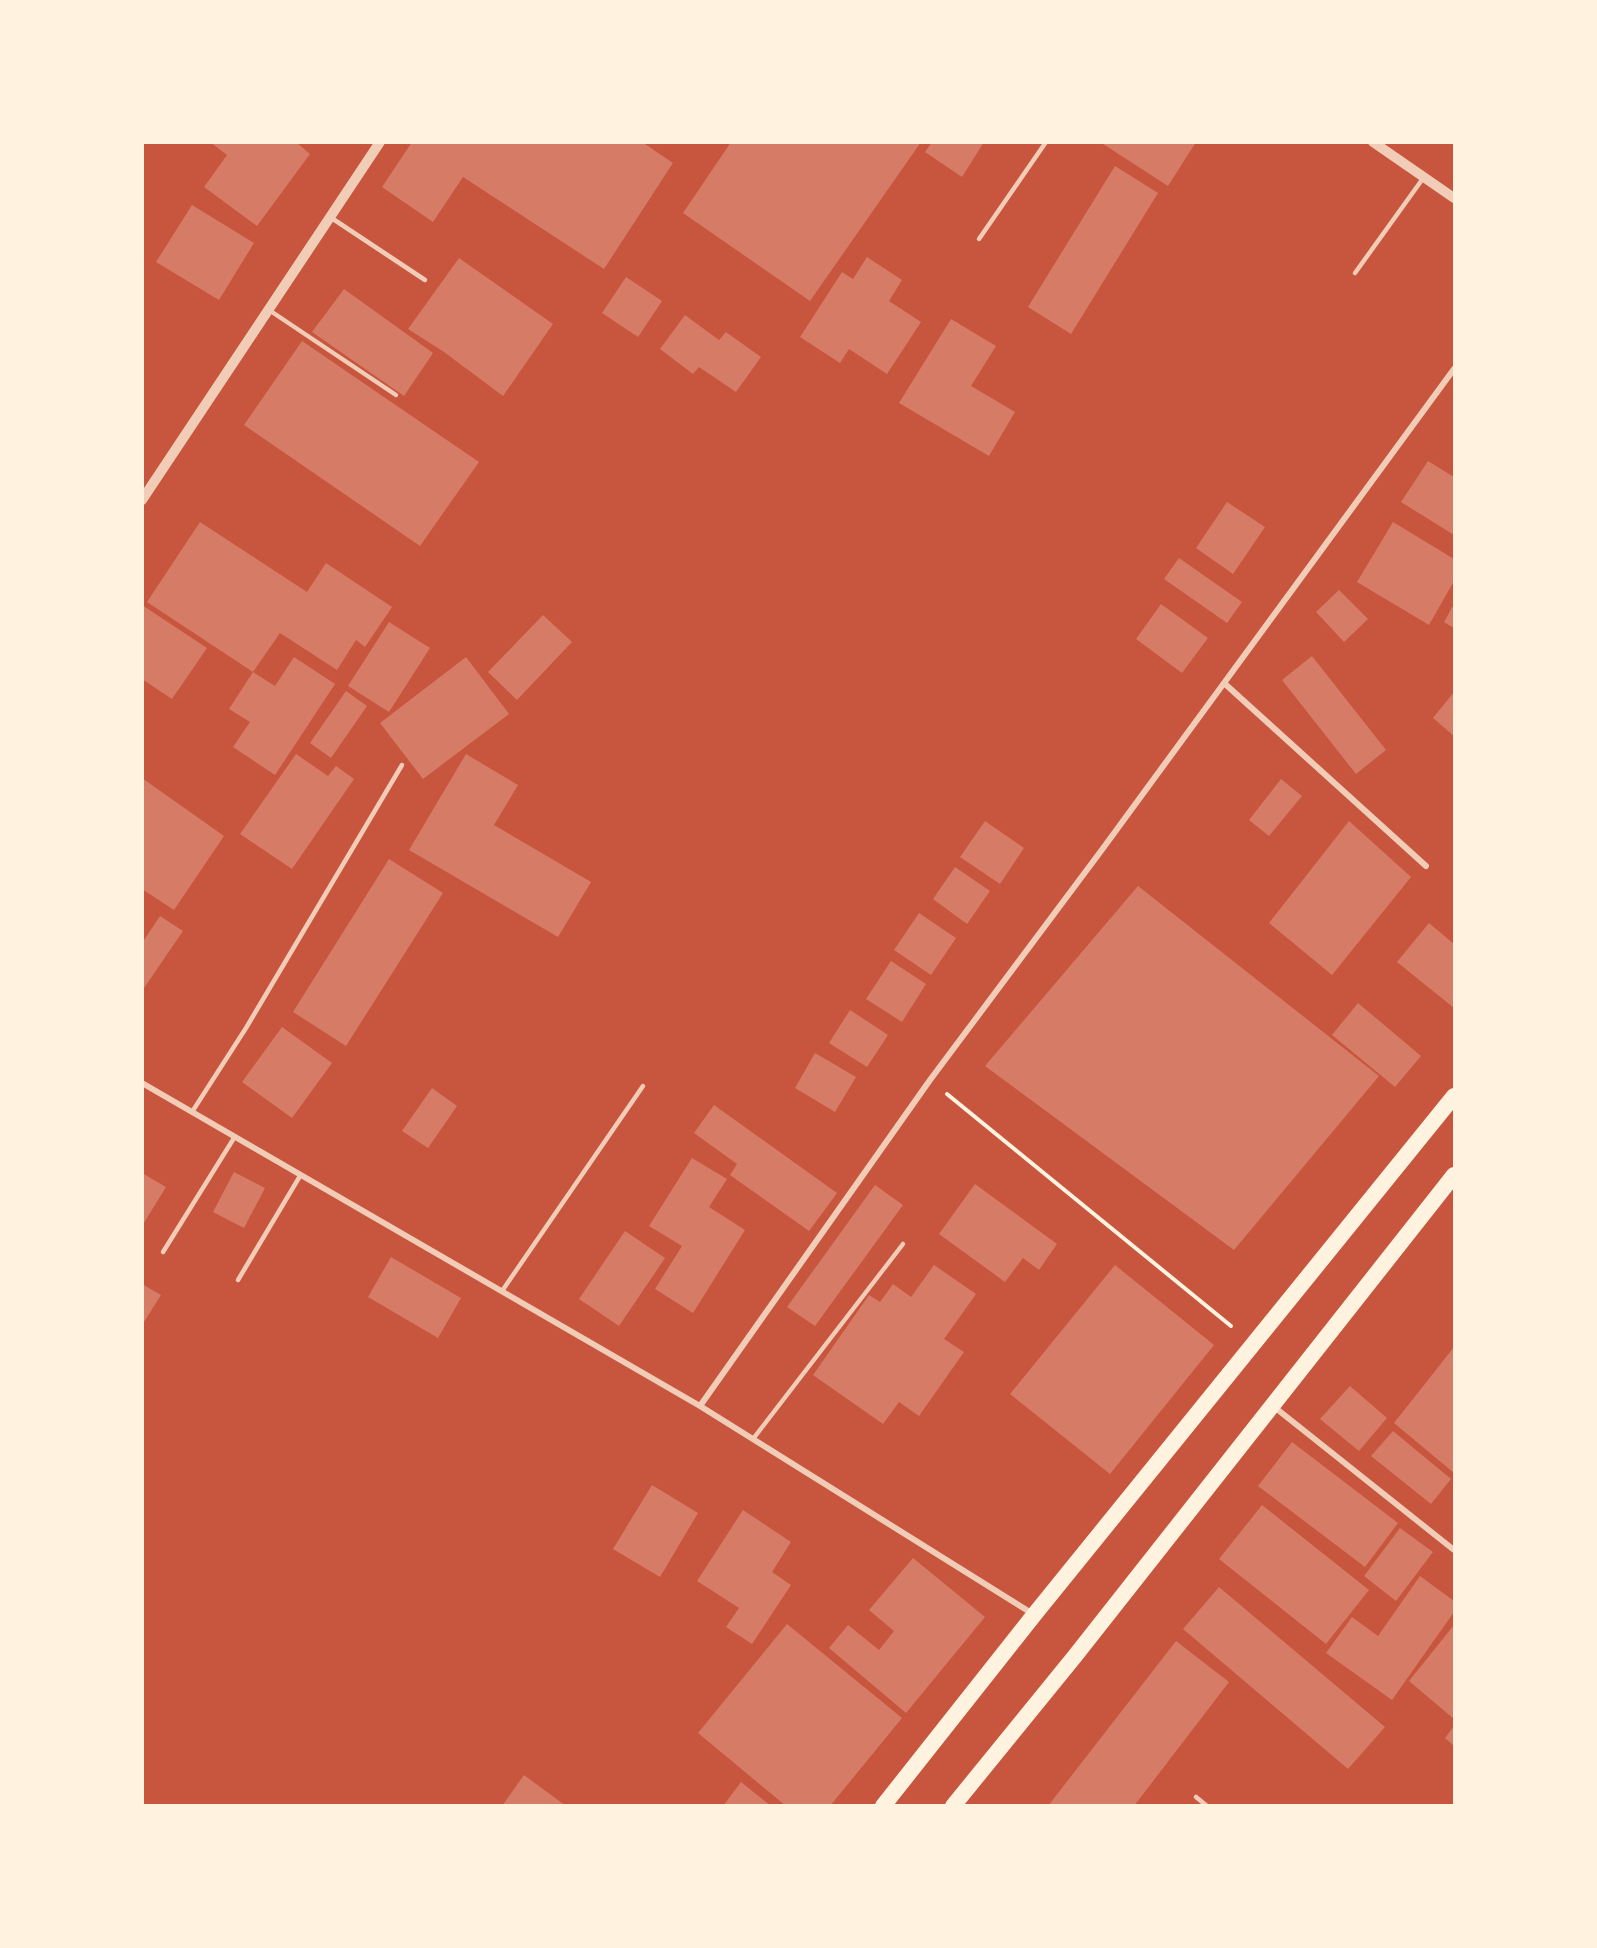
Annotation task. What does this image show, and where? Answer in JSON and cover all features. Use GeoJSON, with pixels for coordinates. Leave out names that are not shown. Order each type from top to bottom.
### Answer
{"type":"FeatureCollection","features":[{"type":"Feature","properties":{"kind":"highway"},"geometry":{"type":"LineString","coordinates":[[883,1806],[1034,1615],[1455,1096]]}},
{"type":"Feature","properties":{"kind":"highway"},"geometry":{"type":"LineString","coordinates":[[953,1806],[1075,1656],[1455,1175]]}},
{"type":"Feature","properties":{"kind":"street"},"geometry":{"type":"LineString","coordinates":[[142,500],[380,142]]}},
{"type":"Feature","properties":{"kind":"street"},"geometry":{"type":"LineString","coordinates":[[1373,142],[1455,198]]}},
{"type":"Feature","properties":{"kind":"street"},"geometry":{"type":"LineString","coordinates":[[700,1406],[930,1080],[1452,378],[1455,369]]}},
{"type":"Feature","properties":{"kind":"street"},"geometry":{"type":"LineString","coordinates":[[1224,683],[1426,866]]}},
{"type":"Feature","properties":{"kind":"street"},"geometry":{"type":"LineString","coordinates":[[142,1083],[700,1406],[1034,1615]]}},
{"type":"Feature","properties":{"kind":"street"},"geometry":{"type":"LineString","coordinates":[[1272,1406],[1455,1550]]}},
{"type":"Feature","properties":{"kind":"lane"},"geometry":{"type":"LineString","coordinates":[[979,239],[1046,142]]}},
{"type":"Feature","properties":{"kind":"lane"},"geometry":{"type":"LineString","coordinates":[[1355,273],[1424,177]]}},
{"type":"Feature","properties":{"kind":"lane"},"geometry":{"type":"LineString","coordinates":[[330,217],[425,280]]}},
{"type":"Feature","properties":{"kind":"lane"},"geometry":{"type":"LineString","coordinates":[[269,310],[396,394]]}},
{"type":"Feature","properties":{"kind":"lane"},"geometry":{"type":"LineString","coordinates":[[192,1112],[246,1028],[402,765]]}},
{"type":"Feature","properties":{"kind":"lane"},"geometry":{"type":"LineString","coordinates":[[502,1291],[643,1086]]}},
{"type":"Feature","properties":{"kind":"lane"},"geometry":{"type":"LineString","coordinates":[[163,1252],[234,1138]]}},
{"type":"Feature","properties":{"kind":"lane"},"geometry":{"type":"LineString","coordinates":[[238,1280],[300,1176]]}},
{"type":"Feature","properties":{"kind":"lane"},"geometry":{"type":"LineString","coordinates":[[753,1439],[903,1244]]}},
{"type":"Feature","properties":{"kind":"lane"},"geometry":{"type":"LineString","coordinates":[[1196,1797],[1207,1806]]}},
{"type":"Feature","properties":{"kind":"path"},"geometry":{"type":"LineString","coordinates":[[930,1080],[1254,1345]]}},
{"type":"Feature","properties":{"kind":"building"},"geometry":{"type":"Polygon","coordinates":[[[210,142],[296,142],[310,154],[257,226],[204,187],[227,155],[210,142]]]}},
{"type":"Feature","properties":{"kind":"building"},"geometry":{"type":"Polygon","coordinates":[[[412,142],[642,142],[673,163],[604,269],[463,177],[433,222],[382,187],[412,142]]]}},
{"type":"Feature","properties":{"kind":"building"},"geometry":{"type":"Polygon","coordinates":[[[731,142],[921,142],[810,301],[683,213],[731,142]]]}},
{"type":"Feature","properties":{"kind":"building"},"geometry":{"type":"Polygon","coordinates":[[[932,142],[984,142],[962,177],[925,152],[932,142]]]}},
{"type":"Feature","properties":{"kind":"building"},"geometry":{"type":"Polygon","coordinates":[[[1100,142],[1196,142],[1168,186],[1100,142]]]}},
{"type":"Feature","properties":{"kind":"building"},"geometry":{"type":"Polygon","coordinates":[[[1115,166],[1158,193],[1071,334],[1028,307],[1115,166]]]}},
{"type":"Feature","properties":{"kind":"building"},"geometry":{"type":"Polygon","coordinates":[[[192,205],[254,243],[219,300],[156,262],[192,205]]]}},
{"type":"Feature","properties":{"kind":"building"},"geometry":{"type":"Polygon","coordinates":[[[867,257],[902,280],[889,301],[921,322],[887,374],[849,349],[840,363],[800,337],[842,272],[853,279],[867,257]]]}},
{"type":"Feature","properties":{"kind":"building"},"geometry":{"type":"Polygon","coordinates":[[[459,258],[553,324],[503,396],[444,352],[408,329],[459,258]]]}},
{"type":"Feature","properties":{"kind":"building"},"geometry":{"type":"Polygon","coordinates":[[[626,277],[662,301],[638,337],[602,313],[626,277]]]}},
{"type":"Feature","properties":{"kind":"building"},"geometry":{"type":"Polygon","coordinates":[[[344,289],[433,353],[404,396],[312,332],[344,289]]]}},
{"type":"Feature","properties":{"kind":"building"},"geometry":{"type":"Polygon","coordinates":[[[685,315],[719,340],[726,332],[761,357],[736,392],[699,367],[693,374],[660,349],[685,315]]]}},
{"type":"Feature","properties":{"kind":"building"},"geometry":{"type":"Polygon","coordinates":[[[951,319],[996,346],[971,386],[1015,412],[989,456],[899,403],[951,319]]]}},
{"type":"Feature","properties":{"kind":"building"},"geometry":{"type":"Polygon","coordinates":[[[302,341],[479,462],[420,546],[244,425],[302,341]]]}},
{"type":"Feature","properties":{"kind":"building"},"geometry":{"type":"Polygon","coordinates":[[[1428,461],[1454,477],[1454,535],[1401,502],[1428,461]]]}},
{"type":"Feature","properties":{"kind":"building"},"geometry":{"type":"Polygon","coordinates":[[[1227,502],[1265,527],[1233,574],[1196,548],[1227,502]]]}},
{"type":"Feature","properties":{"kind":"building"},"geometry":{"type":"Polygon","coordinates":[[[200,522],[307,592],[326,563],[392,607],[365,647],[356,640],[337,670],[280,633],[253,672],[147,602],[200,522]]]}},
{"type":"Feature","properties":{"kind":"building"},"geometry":{"type":"Polygon","coordinates":[[[1393,522],[1454,559],[1454,581],[1429,625],[1357,582],[1393,522]]]}},
{"type":"Feature","properties":{"kind":"building"},"geometry":{"type":"Polygon","coordinates":[[[1179,558],[1242,602],[1227,623],[1164,579],[1179,558]]]}},
{"type":"Feature","properties":{"kind":"building"},"geometry":{"type":"Polygon","coordinates":[[[1339,590],[1368,619],[1344,642],[1316,612],[1339,590]]]}},
{"type":"Feature","properties":{"kind":"building"},"geometry":{"type":"Polygon","coordinates":[[[1161,604],[1208,638],[1182,673],[1136,639],[1161,604]]]}},
{"type":"Feature","properties":{"kind":"building"},"geometry":{"type":"Polygon","coordinates":[[[1454,604],[1454,628],[1444,622],[1454,604]]]}},
{"type":"Feature","properties":{"kind":"building"},"geometry":{"type":"Polygon","coordinates":[[[142,605],[207,648],[172,699],[142,679],[142,605]]]}},
{"type":"Feature","properties":{"kind":"building"},"geometry":{"type":"Polygon","coordinates":[[[543,615],[572,642],[517,700],[488,672],[543,615]]]}},
{"type":"Feature","properties":{"kind":"building"},"geometry":{"type":"Polygon","coordinates":[[[389,622],[430,648],[389,712],[348,686],[389,622]]]}},
{"type":"Feature","properties":{"kind":"building"},"geometry":{"type":"Polygon","coordinates":[[[1312,656],[1386,750],[1356,774],[1282,680],[1312,656]]]}},
{"type":"Feature","properties":{"kind":"building"},"geometry":{"type":"Polygon","coordinates":[[[294,657],[335,684],[275,775],[233,747],[250,722],[229,709],[253,672],[275,686],[294,657]]]}},
{"type":"Feature","properties":{"kind":"building"},"geometry":{"type":"Polygon","coordinates":[[[466,657],[509,714],[423,779],[380,723],[466,657]]]}},
{"type":"Feature","properties":{"kind":"building"},"geometry":{"type":"Polygon","coordinates":[[[346,691],[367,706],[331,758],[310,743],[346,691]]]}},
{"type":"Feature","properties":{"kind":"building"},"geometry":{"type":"Polygon","coordinates":[[[1454,692],[1454,736],[1433,718],[1454,692]]]}},
{"type":"Feature","properties":{"kind":"building"},"geometry":{"type":"Polygon","coordinates":[[[296,754],[328,776],[336,766],[354,779],[292,869],[240,834],[296,754]]]}},
{"type":"Feature","properties":{"kind":"building"},"geometry":{"type":"Polygon","coordinates":[[[466,754],[518,785],[494,825],[591,882],[558,937],[409,850],[466,754]]]}},
{"type":"Feature","properties":{"kind":"building"},"geometry":{"type":"Polygon","coordinates":[[[142,778],[224,836],[174,910],[142,889],[142,778]]]}},
{"type":"Feature","properties":{"kind":"building"},"geometry":{"type":"Polygon","coordinates":[[[1281,779],[1302,796],[1269,836],[1249,820],[1281,779]]]}},
{"type":"Feature","properties":{"kind":"building"},"geometry":{"type":"Polygon","coordinates":[[[985,821],[1024,848],[1000,884],[960,857],[985,821]]]}},
{"type":"Feature","properties":{"kind":"building"},"geometry":{"type":"Polygon","coordinates":[[[1349,821],[1411,877],[1332,975],[1269,923],[1349,821]]]}},
{"type":"Feature","properties":{"kind":"building"},"geometry":{"type":"Polygon","coordinates":[[[389,859],[443,893],[346,1046],[293,1012],[389,859]]]}},
{"type":"Feature","properties":{"kind":"building"},"geometry":{"type":"Polygon","coordinates":[[[955,867],[990,891],[967,924],[933,899],[955,867]]]}},
{"type":"Feature","properties":{"kind":"building"},"geometry":{"type":"Polygon","coordinates":[[[1138,886],[1379,1076],[1234,1250],[985,1066],[1138,886]]]}},
{"type":"Feature","properties":{"kind":"building"},"geometry":{"type":"Polygon","coordinates":[[[919,913],[956,938],[931,975],[894,950],[919,913]]]}},
{"type":"Feature","properties":{"kind":"building"},"geometry":{"type":"Polygon","coordinates":[[[160,916],[183,931],[142,991],[142,943],[160,916]]]}},
{"type":"Feature","properties":{"kind":"building"},"geometry":{"type":"Polygon","coordinates":[[[1429,923],[1454,944],[1454,1008],[1397,962],[1429,923]]]}},
{"type":"Feature","properties":{"kind":"building"},"geometry":{"type":"Polygon","coordinates":[[[891,961],[926,984],[902,1022],[866,999],[891,961]]]}},
{"type":"Feature","properties":{"kind":"building"},"geometry":{"type":"Polygon","coordinates":[[[1358,1003],[1421,1056],[1395,1087],[1332,1035],[1358,1003]]]}},
{"type":"Feature","properties":{"kind":"building"},"geometry":{"type":"Polygon","coordinates":[[[850,1010],[888,1035],[867,1067],[829,1043],[850,1010]]]}},
{"type":"Feature","properties":{"kind":"building"},"geometry":{"type":"Polygon","coordinates":[[[282,1027],[332,1063],[292,1118],[242,1082],[282,1027]]]}},
{"type":"Feature","properties":{"kind":"building"},"geometry":{"type":"Polygon","coordinates":[[[815,1053],[856,1077],[835,1112],[795,1088],[815,1053]]]}},
{"type":"Feature","properties":{"kind":"building"},"geometry":{"type":"Polygon","coordinates":[[[432,1088],[457,1106],[428,1148],[402,1131],[432,1088]]]}},
{"type":"Feature","properties":{"kind":"building"},"geometry":{"type":"Polygon","coordinates":[[[714,1105],[837,1193],[809,1231],[730,1175],[737,1164],[694,1133],[714,1105]]]}},
{"type":"Feature","properties":{"kind":"building"},"geometry":{"type":"Polygon","coordinates":[[[692,1158],[727,1179],[709,1207],[745,1230],[693,1313],[655,1289],[682,1246],[649,1226],[692,1158]]]}},
{"type":"Feature","properties":{"kind":"building"},"geometry":{"type":"Polygon","coordinates":[[[234,1172],[265,1188],[244,1228],[213,1212],[234,1172]]]}},
{"type":"Feature","properties":{"kind":"building"},"geometry":{"type":"Polygon","coordinates":[[[142,1173],[166,1187],[142,1226],[142,1173]]]}},
{"type":"Feature","properties":{"kind":"building"},"geometry":{"type":"Polygon","coordinates":[[[975,1184],[1057,1244],[1039,1270],[1023,1258],[1005,1282],[939,1234],[975,1184]]]}},
{"type":"Feature","properties":{"kind":"building"},"geometry":{"type":"Polygon","coordinates":[[[875,1185],[903,1205],[815,1326],[787,1307],[875,1185]]]}},
{"type":"Feature","properties":{"kind":"building"},"geometry":{"type":"Polygon","coordinates":[[[625,1231],[665,1258],[619,1326],[579,1299],[625,1231]]]}},
{"type":"Feature","properties":{"kind":"building"},"geometry":{"type":"Polygon","coordinates":[[[391,1257],[461,1298],[438,1338],[368,1297],[391,1257]]]}},
{"type":"Feature","properties":{"kind":"building"},"geometry":{"type":"Polygon","coordinates":[[[934,1265],[976,1294],[944,1339],[964,1352],[919,1416],[899,1402],[883,1424],[813,1375],[869,1295],[880,1302],[893,1284],[911,1297],[934,1265]]]}},
{"type":"Feature","properties":{"kind":"building"},"geometry":{"type":"Polygon","coordinates":[[[1115,1265],[1214,1345],[1110,1474],[1010,1394],[1115,1265]]]}},
{"type":"Feature","properties":{"kind":"building"},"geometry":{"type":"Polygon","coordinates":[[[142,1284],[161,1295],[142,1325],[142,1284]]]}},
{"type":"Feature","properties":{"kind":"building"},"geometry":{"type":"Polygon","coordinates":[[[1454,1347],[1454,1473],[1394,1423],[1454,1347]]]}},
{"type":"Feature","properties":{"kind":"building"},"geometry":{"type":"Polygon","coordinates":[[[1350,1386],[1387,1418],[1359,1451],[1320,1419],[1350,1386]]]}},
{"type":"Feature","properties":{"kind":"building"},"geometry":{"type":"Polygon","coordinates":[[[1393,1431],[1451,1479],[1431,1504],[1371,1456],[1393,1431]]]}},
{"type":"Feature","properties":{"kind":"building"},"geometry":{"type":"Polygon","coordinates":[[[1292,1442],[1398,1523],[1365,1567],[1258,1486],[1292,1442]]]}},
{"type":"Feature","properties":{"kind":"building"},"geometry":{"type":"Polygon","coordinates":[[[652,1485],[698,1513],[660,1577],[613,1549],[652,1485]]]}},
{"type":"Feature","properties":{"kind":"building"},"geometry":{"type":"Polygon","coordinates":[[[1262,1505],[1369,1590],[1326,1644],[1219,1559],[1262,1505]]]}},
{"type":"Feature","properties":{"kind":"building"},"geometry":{"type":"Polygon","coordinates":[[[743,1510],[791,1542],[772,1572],[791,1585],[752,1644],[726,1627],[739,1608],[697,1581],[743,1510]]]}},
{"type":"Feature","properties":{"kind":"building"},"geometry":{"type":"Polygon","coordinates":[[[1400,1528],[1433,1552],[1396,1601],[1364,1576],[1400,1528]]]}},
{"type":"Feature","properties":{"kind":"building"},"geometry":{"type":"Polygon","coordinates":[[[913,1558],[985,1617],[906,1713],[829,1648],[848,1625],[879,1650],[894,1631],[869,1610],[913,1558]]]}},
{"type":"Feature","properties":{"kind":"building"},"geometry":{"type":"Polygon","coordinates":[[[1420,1576],[1454,1601],[1454,1612],[1392,1700],[1326,1653],[1352,1617],[1378,1636],[1420,1576]]]}},
{"type":"Feature","properties":{"kind":"building"},"geometry":{"type":"Polygon","coordinates":[[[1219,1587],[1385,1727],[1348,1769],[1183,1629],[1219,1587]]]}},
{"type":"Feature","properties":{"kind":"building"},"geometry":{"type":"Polygon","coordinates":[[[787,1624],[902,1718],[830,1806],[786,1806],[698,1733],[787,1624]]]}},
{"type":"Feature","properties":{"kind":"building"},"geometry":{"type":"Polygon","coordinates":[[[1454,1625],[1454,1719],[1409,1681],[1454,1625]]]}},
{"type":"Feature","properties":{"kind":"building"},"geometry":{"type":"Polygon","coordinates":[[[1176,1641],[1229,1682],[1134,1806],[1048,1806],[1176,1641]]]}},
{"type":"Feature","properties":{"kind":"building"},"geometry":{"type":"Polygon","coordinates":[[[1454,1726],[1454,1746],[1445,1738],[1454,1726]]]}},
{"type":"Feature","properties":{"kind":"building"},"geometry":{"type":"Polygon","coordinates":[[[524,1775],[566,1806],[502,1806],[524,1775]]]}},
{"type":"Feature","properties":{"kind":"building"},"geometry":{"type":"Polygon","coordinates":[[[741,1782],[771,1806],[723,1806],[741,1782]]]}}]}
